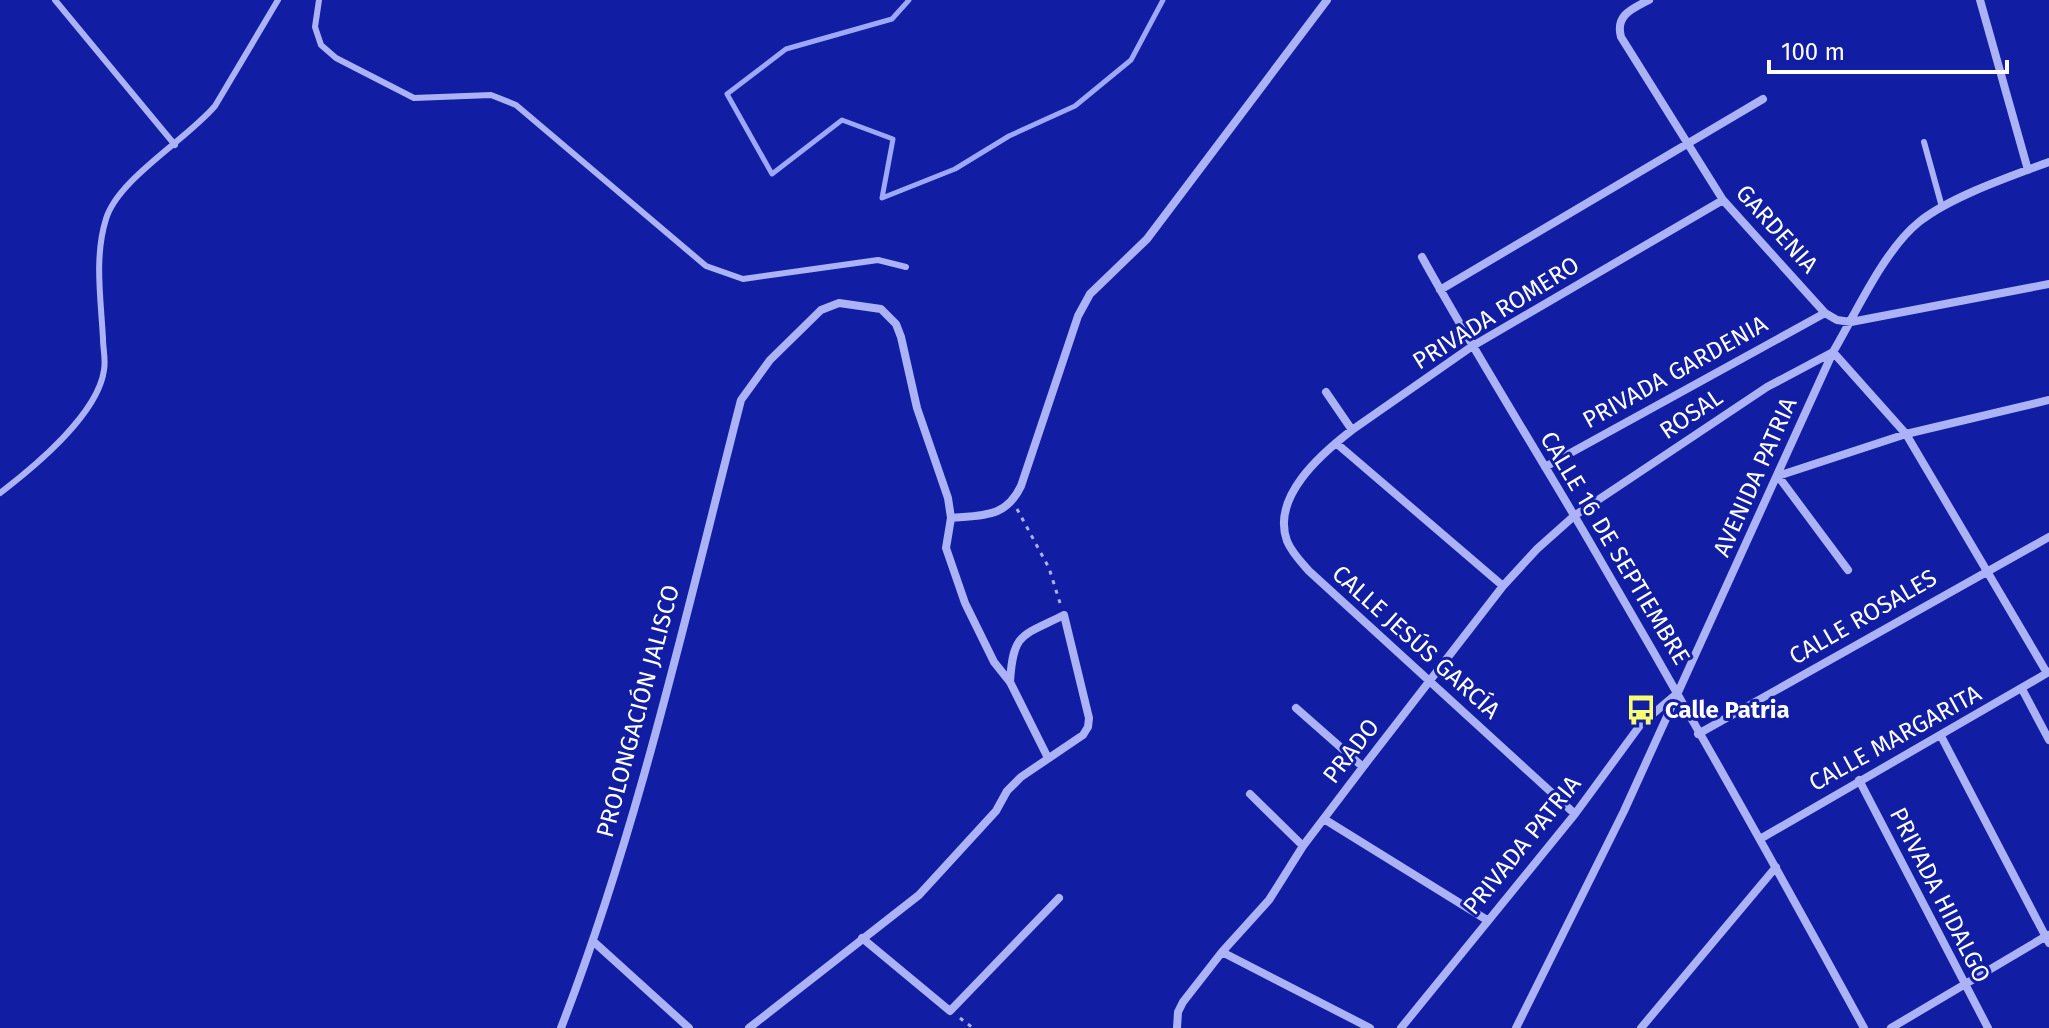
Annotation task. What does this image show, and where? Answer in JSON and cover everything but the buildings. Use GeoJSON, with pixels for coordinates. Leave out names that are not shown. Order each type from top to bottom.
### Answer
{"type":"FeatureCollection","features":[{"type":"Feature","properties":{"kind":"street"},"geometry":{"type":"LineString","coordinates":[[1048,758],[965,603],[946,548],[951,518],[985,515],[1002,510],[1013,501],[1078,316],[1090,294],[1147,239],[1327,0]]}},
{"type":"Feature","properties":{"kind":"street","name":"GARDENIA"},"geometry":{"type":"LineString","coordinates":[[1649,0],[1628,12],[1619,23],[1621,37],[1687,146],[1723,200],[1825,313],[1837,320],[1851,322]]}},
{"type":"Feature","properties":{"kind":"street"},"geometry":{"type":"LineString","coordinates":[[1980,0],[2028,170]]}},
{"type":"Feature","properties":{"kind":"street"},"geometry":{"type":"LineString","coordinates":[[1440,290],[1763,99]]}},
{"type":"Feature","properties":{"kind":"street","name":"AVENIDA PATRIA"},"geometry":{"type":"LineString","coordinates":[[1516,1028],[1624,811],[1833,352],[1869,288],[1917,223],[1942,207],[2049,162]]}},
{"type":"Feature","properties":{"kind":"street","name":"PRIVADA ROMERO"},"geometry":{"type":"LineString","coordinates":[[1303,477],[1352,430],[1471,347],[1723,200]]}},
{"type":"Feature","properties":{"kind":"street","name":"CALLE 16 DE SEPTIEMBRE"},"geometry":{"type":"LineString","coordinates":[[1422,257],[1471,347],[1678,693],[1698,734],[1776,867],[1864,1028]]}},
{"type":"Feature","properties":{"kind":"street"},"geometry":{"type":"LineString","coordinates":[[1851,322],[2049,284]]}},
{"type":"Feature","properties":{"kind":"street","name":"PROLONGACIÓN JALISCO"},"geometry":{"type":"LineString","coordinates":[[561,1028],[594,942],[666,690],[741,400],[770,360],[821,310],[839,303],[881,309],[896,324],[917,408],[948,498],[951,518]]}},
{"type":"Feature","properties":{"kind":"street","name":"PRIVADA GARDENIA"},"geometry":{"type":"LineString","coordinates":[[1545,467],[1825,313]]}},
{"type":"Feature","properties":{"kind":"street"},"geometry":{"type":"LineString","coordinates":[[1833,352],[1906,434],[2048,673]]}},
{"type":"Feature","properties":{"kind":"street","name":"ROSAL"},"geometry":{"type":"LineString","coordinates":[[1574,516],[1767,387],[1833,352]]}},
{"type":"Feature","properties":{"kind":"street"},"geometry":{"type":"LineString","coordinates":[[1326,392],[1352,430]]}},
{"type":"Feature","properties":{"kind":"street"},"geometry":{"type":"LineString","coordinates":[[1848,570],[1778,476],[1906,434],[2049,400]]}},
{"type":"Feature","properties":{"kind":"street"},"geometry":{"type":"LineString","coordinates":[[1336,443],[1503,586]]}},
{"type":"Feature","properties":{"kind":"street","name":"CALLE JESÚS GARCÍA"},"geometry":{"type":"LineString","coordinates":[[1303,477],[1289,498],[1284,519],[1287,540],[1295,556],[1575,814]]}},
{"type":"Feature","properties":{"kind":"street","name":"PRADO"},"geometry":{"type":"LineString","coordinates":[[1177,1025],[1183,1002],[1222,952],[1269,900],[1303,846],[1503,586],[1537,549],[1574,516]]}},
{"type":"Feature","properties":{"kind":"street","name":"CALLE ROSALES"},"geometry":{"type":"LineString","coordinates":[[1698,734],[2049,537]]}},
{"type":"Feature","properties":{"kind":"street"},"geometry":{"type":"LineString","coordinates":[[749,1028],[919,895],[996,811],[1007,791],[1021,777],[1083,735],[1089,718],[1064,615],[1025,634],[1015,644],[1010,682]]}},
{"type":"Feature","properties":{"kind":"street","name":"CALLE MARGARITA"},"geometry":{"type":"LineString","coordinates":[[1760,839],[2048,673]]}},
{"type":"Feature","properties":{"kind":"street"},"geometry":{"type":"LineString","coordinates":[[2022,689],[2049,740]]}},
{"type":"Feature","properties":{"kind":"street","name":"PRIVADA PATRIA"},"geometry":{"type":"LineString","coordinates":[[1401,1028],[1575,814],[1641,724],[1678,693]]}},
{"type":"Feature","properties":{"kind":"street"},"geometry":{"type":"LineString","coordinates":[[1296,708],[1363,767]]}},
{"type":"Feature","properties":{"kind":"street"},"geometry":{"type":"LineString","coordinates":[[1891,1028],[2048,938],[1941,736]]}},
{"type":"Feature","properties":{"kind":"street","name":"PRIVADA HIDALGO"},"geometry":{"type":"LineString","coordinates":[[1859,780],[1988,1028]]}},
{"type":"Feature","properties":{"kind":"street"},"geometry":{"type":"LineString","coordinates":[[1250,794],[1303,846]]}},
{"type":"Feature","properties":{"kind":"street"},"geometry":{"type":"LineString","coordinates":[[1324,819],[1487,920]]}},
{"type":"Feature","properties":{"kind":"street"},"geometry":{"type":"LineString","coordinates":[[1641,1028],[1776,867]]}},
{"type":"Feature","properties":{"kind":"street"},"geometry":{"type":"LineString","coordinates":[[862,938],[950,1011],[1059,898]]}},
{"type":"Feature","properties":{"kind":"street"},"geometry":{"type":"LineString","coordinates":[[594,942],[689,1028]]}},
{"type":"Feature","properties":{"kind":"street"},"geometry":{"type":"LineString","coordinates":[[1222,952],[1370,1028]]}},
{"type":"Feature","properties":{"kind":"lane"},"geometry":{"type":"LineString","coordinates":[[55,0],[175,145]]}},
{"type":"Feature","properties":{"kind":"lane"},"geometry":{"type":"LineString","coordinates":[[0,493],[37,465],[73,426],[93,396],[104,370],[99,256],[106,217],[119,193],[215,106],[278,0]]}},
{"type":"Feature","properties":{"kind":"lane"},"geometry":{"type":"LineString","coordinates":[[319,0],[315,27],[321,45],[336,58],[414,98],[491,95],[516,105],[706,266],[743,279],[878,260],[906,267]]}},
{"type":"Feature","properties":{"kind":"lane"},"geometry":{"type":"LineString","coordinates":[[1924,142],[1942,207]]}},
{"type":"Feature","properties":{"kind":"path"},"geometry":{"type":"LineString","coordinates":[[1013,501],[1049,568],[1064,615]]}},
{"type":"Feature","properties":{"kind":"path"},"geometry":{"type":"LineString","coordinates":[[950,1011],[973,1028]]}},
{"type":"Feature","properties":{"kind":"waterway"},"geometry":{"type":"LineString","coordinates":[[909,0],[892,19],[786,49],[727,94],[772,174],[842,120],[893,139],[882,198],[955,169],[1009,136],[1075,106],[1131,60],[1163,0]]}},
{"type":"Feature","properties":{"kind":"place","name":"Calle Patria"},"geometry":{"type":"Point","coordinates":[1641,710]}}]}
